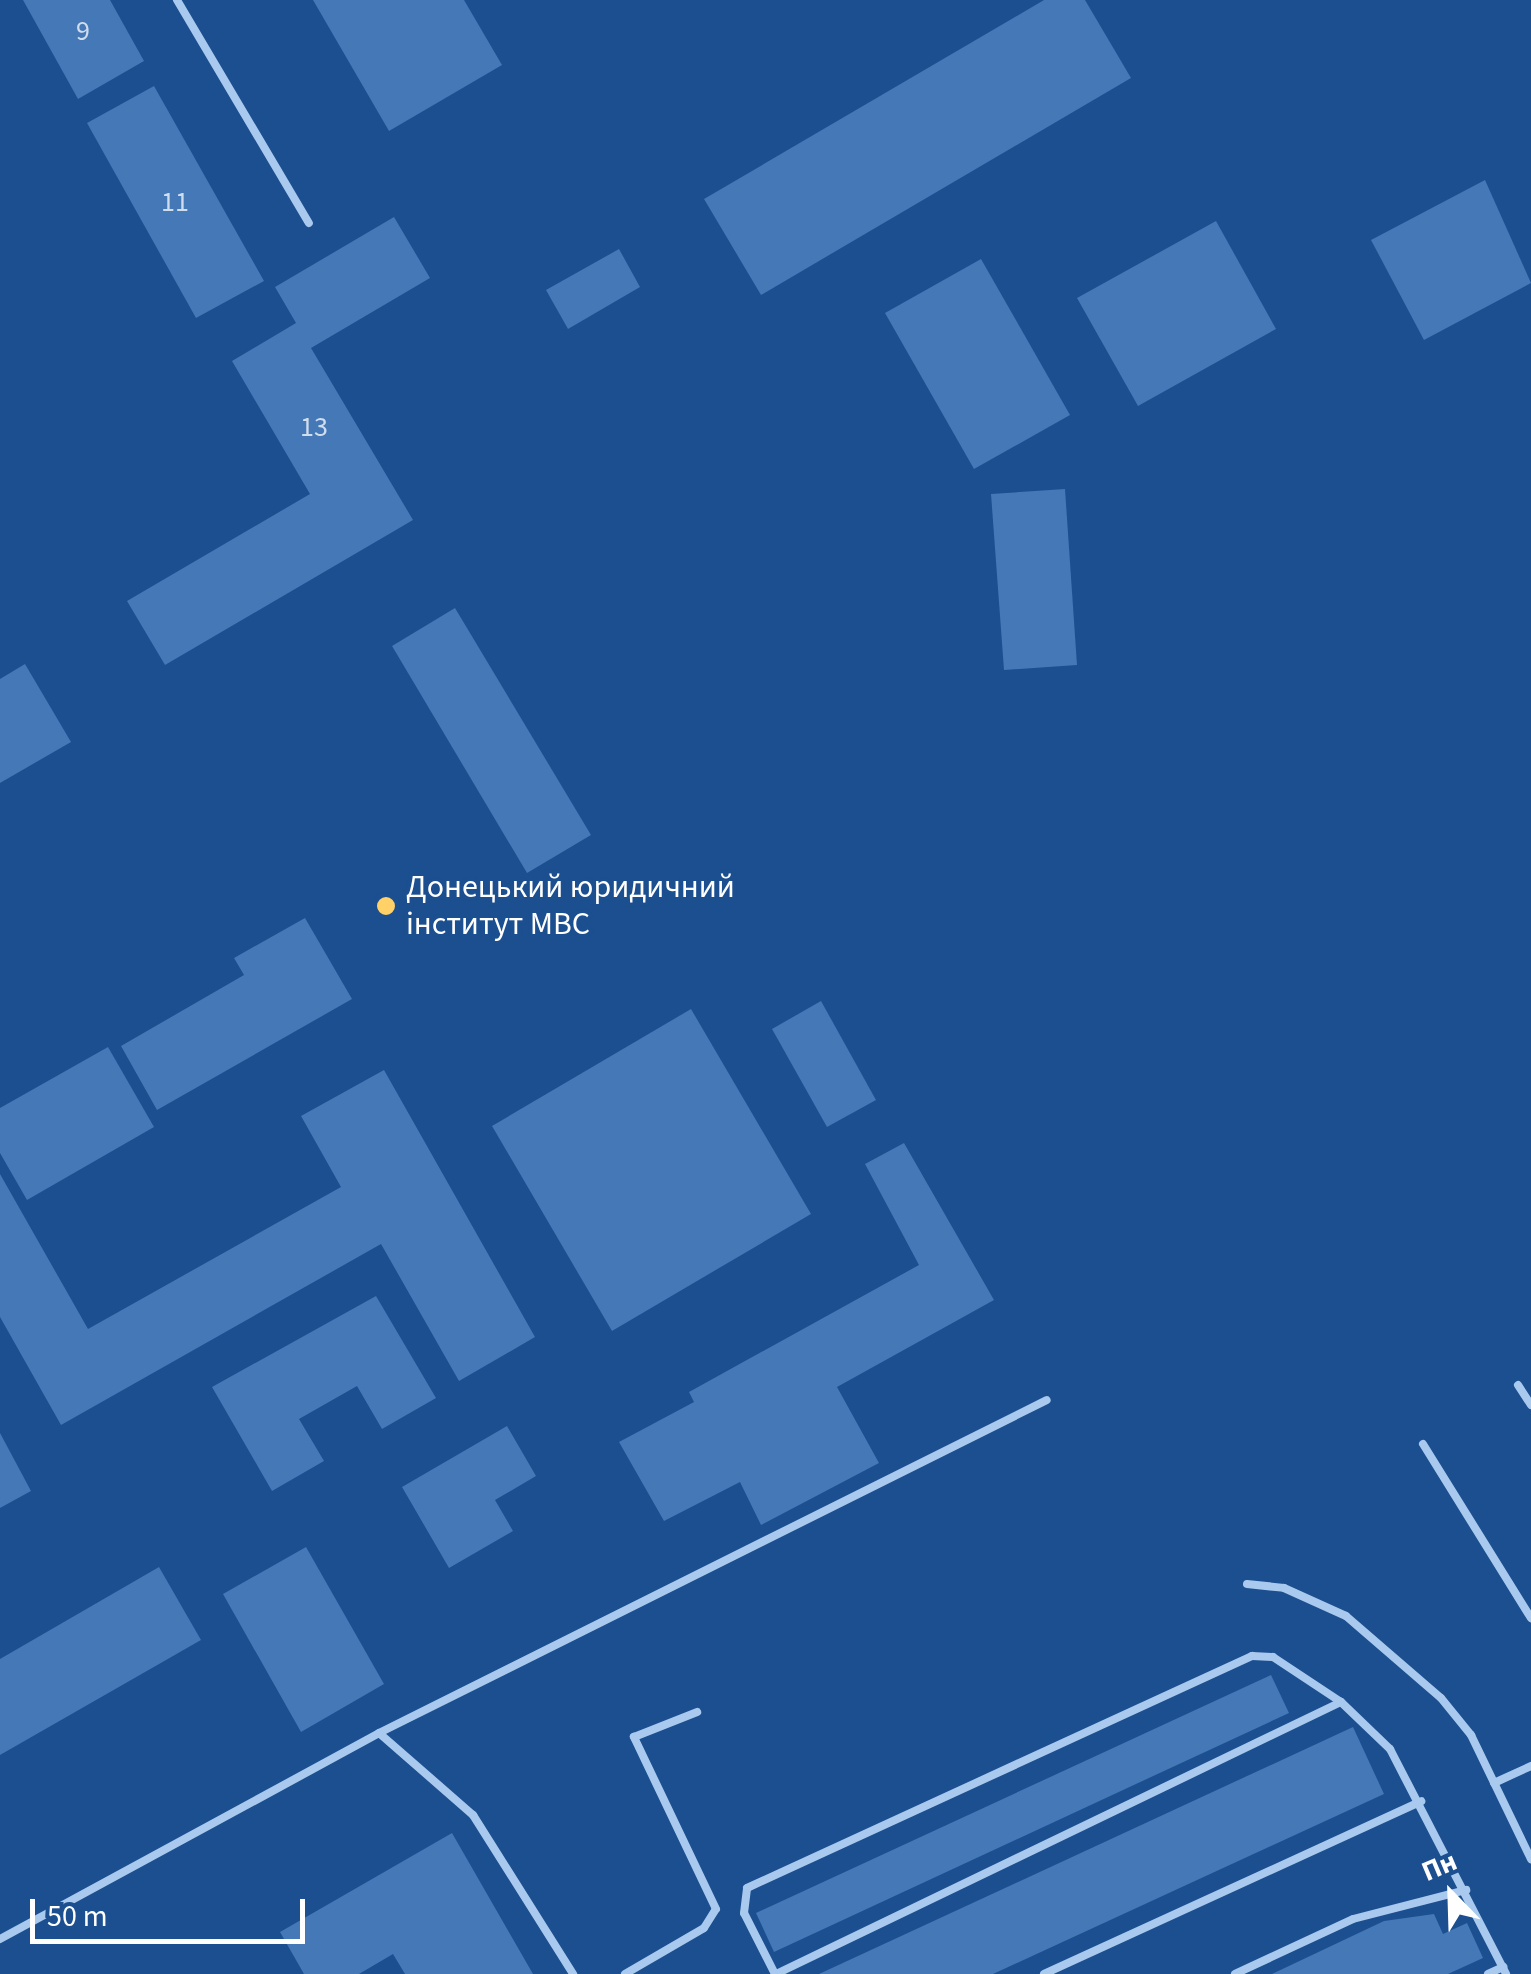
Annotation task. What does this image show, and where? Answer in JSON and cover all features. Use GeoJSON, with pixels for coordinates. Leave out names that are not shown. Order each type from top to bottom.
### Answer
{"type":"FeatureCollection","features":[{"type":"Feature","properties":{"kind":"lane"},"geometry":{"type":"LineString","coordinates":[[177,0],[309,223]]}},
{"type":"Feature","properties":{"kind":"lane"},"geometry":{"type":"LineString","coordinates":[[1518,1386],[1531,1405]]}},
{"type":"Feature","properties":{"kind":"lane"},"geometry":{"type":"LineString","coordinates":[[0,1939],[379,1733],[1047,1400]]}},
{"type":"Feature","properties":{"kind":"lane"},"geometry":{"type":"LineString","coordinates":[[1422,1444],[1531,1618]]}},
{"type":"Feature","properties":{"kind":"lane"},"geometry":{"type":"LineString","coordinates":[[1247,1584],[1284,1588],[1346,1616],[1441,1698],[1494,1783],[1531,1859]]}},
{"type":"Feature","properties":{"kind":"lane"},"geometry":{"type":"LineString","coordinates":[[1341,1702],[776,1974],[744,1912],[746,1888],[1252,1656],[1273,1657],[1341,1702],[1390,1750],[1421,1801],[1504,1971],[1488,1974]]}},
{"type":"Feature","properties":{"kind":"lane"},"geometry":{"type":"LineString","coordinates":[[625,1974],[704,1928],[716,1908],[634,1737],[697,1712]]}},
{"type":"Feature","properties":{"kind":"lane"},"geometry":{"type":"LineString","coordinates":[[379,1733],[473,1815],[573,1974]]}},
{"type":"Feature","properties":{"kind":"lane"},"geometry":{"type":"LineString","coordinates":[[1494,1783],[1531,1766]]}},
{"type":"Feature","properties":{"kind":"lane"},"geometry":{"type":"LineString","coordinates":[[1044,1974],[1421,1801]]}},
{"type":"Feature","properties":{"kind":"lane"},"geometry":{"type":"LineString","coordinates":[[1236,1974],[1353,1919],[1466,1890]]}},
{"type":"Feature","properties":{"kind":"building"},"geometry":{"type":"Polygon","coordinates":[[[23,0],[110,0],[144,61],[78,99],[23,0]]]}},
{"type":"Feature","properties":{"kind":"building"},"geometry":{"type":"Polygon","coordinates":[[[313,0],[464,0],[502,65],[389,131],[313,0]]]}},
{"type":"Feature","properties":{"kind":"building"},"geometry":{"type":"Polygon","coordinates":[[[1044,0],[1085,0],[1131,78],[761,295],[704,199],[1044,0]]]}},
{"type":"Feature","properties":{"kind":"building"},"geometry":{"type":"Polygon","coordinates":[[[154,86],[264,281],[196,318],[87,123],[154,86]]]}},
{"type":"Feature","properties":{"kind":"building"},"geometry":{"type":"Polygon","coordinates":[[[1485,180],[1531,283],[1424,340],[1371,240],[1485,180]]]}},
{"type":"Feature","properties":{"kind":"building"},"geometry":{"type":"Polygon","coordinates":[[[394,217],[430,278],[311,348],[413,520],[165,665],[127,601],[310,494],[232,361],[296,323],[275,287],[394,217]]]}},
{"type":"Feature","properties":{"kind":"building"},"geometry":{"type":"Polygon","coordinates":[[[1216,221],[1276,329],[1138,406],[1077,298],[1216,221]]]}},
{"type":"Feature","properties":{"kind":"building"},"geometry":{"type":"Polygon","coordinates":[[[619,249],[640,287],[568,329],[546,290],[619,249]]]}},
{"type":"Feature","properties":{"kind":"building"},"geometry":{"type":"Polygon","coordinates":[[[981,259],[1070,415],[974,469],[885,313],[981,259]]]}},
{"type":"Feature","properties":{"kind":"building"},"geometry":{"type":"Polygon","coordinates":[[[1065,489],[1077,665],[1004,670],[991,494],[1065,489]]]}},
{"type":"Feature","properties":{"kind":"building"},"geometry":{"type":"Polygon","coordinates":[[[455,608],[591,835],[527,873],[392,646],[455,608]]]}},
{"type":"Feature","properties":{"kind":"building"},"geometry":{"type":"Polygon","coordinates":[[[25,664],[71,742],[0,783],[0,679],[25,664]]]}},
{"type":"Feature","properties":{"kind":"building"},"geometry":{"type":"Polygon","coordinates":[[[305,918],[352,999],[157,1110],[121,1046],[244,975],[234,958],[305,918]]]}},
{"type":"Feature","properties":{"kind":"building"},"geometry":{"type":"Polygon","coordinates":[[[821,1001],[876,1100],[827,1127],[772,1029],[821,1001]]]}},
{"type":"Feature","properties":{"kind":"building"},"geometry":{"type":"Polygon","coordinates":[[[691,1009],[811,1214],[612,1331],[492,1126],[691,1009]]]}},
{"type":"Feature","properties":{"kind":"building"},"geometry":{"type":"Polygon","coordinates":[[[108,1047],[154,1127],[27,1200],[0,1153],[0,1108],[108,1047]]]}},
{"type":"Feature","properties":{"kind":"building"},"geometry":{"type":"Polygon","coordinates":[[[384,1070],[535,1337],[459,1381],[381,1244],[61,1425],[0,1317],[0,1174],[88,1329],[341,1187],[301,1116],[384,1070]]]}},
{"type":"Feature","properties":{"kind":"building"},"geometry":{"type":"Polygon","coordinates":[[[904,1143],[994,1300],[837,1387],[879,1463],[761,1525],[740,1482],[664,1521],[619,1442],[694,1402],[689,1392],[919,1265],[865,1164],[904,1143]]]}},
{"type":"Feature","properties":{"kind":"building"},"geometry":{"type":"Polygon","coordinates":[[[376,1296],[436,1398],[382,1429],[357,1386],[299,1419],[324,1461],[272,1491],[212,1387],[376,1296]]]}},
{"type":"Feature","properties":{"kind":"building"},"geometry":{"type":"Polygon","coordinates":[[[507,1426],[536,1476],[495,1500],[513,1531],[449,1568],[402,1487],[507,1426]]]}},
{"type":"Feature","properties":{"kind":"building"},"geometry":{"type":"Polygon","coordinates":[[[0,1433],[31,1491],[0,1508],[0,1433]]]}},
{"type":"Feature","properties":{"kind":"building"},"geometry":{"type":"Polygon","coordinates":[[[306,1547],[384,1684],[301,1732],[223,1594],[306,1547]]]}},
{"type":"Feature","properties":{"kind":"building"},"geometry":{"type":"Polygon","coordinates":[[[159,1567],[201,1640],[0,1755],[0,1659],[159,1567]]]}},
{"type":"Feature","properties":{"kind":"building"},"geometry":{"type":"Polygon","coordinates":[[[1271,1675],[1289,1713],[774,1952],[756,1913],[1271,1675]]]}},
{"type":"Feature","properties":{"kind":"building"},"geometry":{"type":"Polygon","coordinates":[[[1353,1727],[1384,1794],[993,1974],[819,1974],[1353,1727]]]}},
{"type":"Feature","properties":{"kind":"building"},"geometry":{"type":"Polygon","coordinates":[[[452,1833],[533,1974],[405,1974],[393,1954],[359,1974],[304,1974],[280,1932],[452,1833]]]}},
{"type":"Feature","properties":{"kind":"building"},"geometry":{"type":"Polygon","coordinates":[[[1434,1914],[1443,1934],[1467,1923],[1483,1958],[1448,1974],[1272,1974],[1384,1921],[1434,1914]]]}},
{"type":"Feature","properties":{"kind":"place","name":"Донецький юридичний інститут МВС"},"geometry":{"type":"Point","coordinates":[386,906]}}]}
